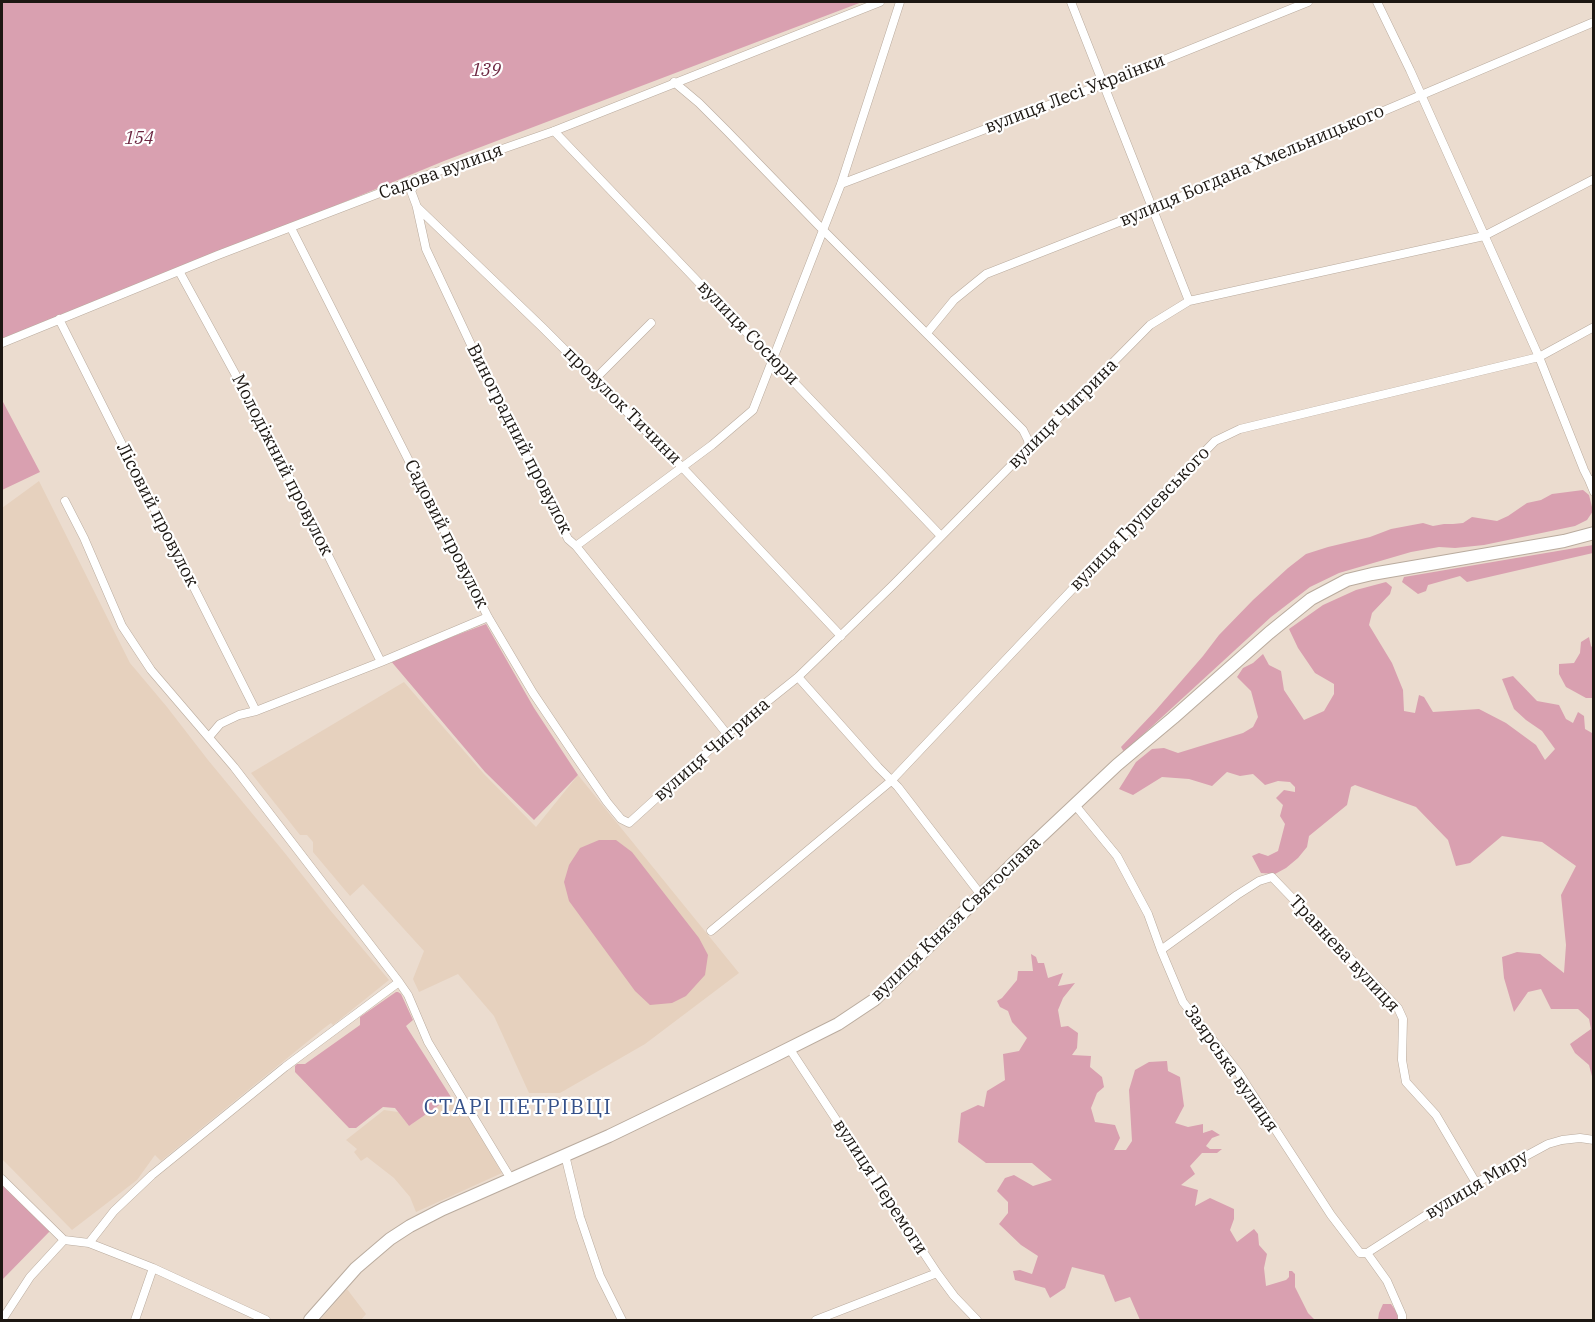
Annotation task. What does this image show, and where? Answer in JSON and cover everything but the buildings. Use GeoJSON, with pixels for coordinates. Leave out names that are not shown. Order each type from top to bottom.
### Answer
{"type":"FeatureCollection","features":[{"type":"Feature","properties":{"kind":"main road","name":"вулиця Князя Святослава"},"geometry":{"type":"LineString","coordinates":[[310,1320],[356,1268],[390,1239],[410,1226],[443,1209],[609,1136],[838,1024],[874,1000],[1117,765],[1311,599],[1347,580],[1372,574],[1552,543],[1593,533]]}},
{"type":"Feature","properties":{"kind":"street","name":"Садова вулиця"},"geometry":{"type":"LineString","coordinates":[[2,343],[418,178],[554,131],[880,2]]}},
{"type":"Feature","properties":{"kind":"street"},"geometry":{"type":"LineString","coordinates":[[576,546],[712,445],[753,410],[841,184],[900,2]]}},
{"type":"Feature","properties":{"kind":"street"},"geometry":{"type":"LineString","coordinates":[[1071,2],[1189,302]]}},
{"type":"Feature","properties":{"kind":"street","name":"вулиця Лесі Українки"},"geometry":{"type":"LineString","coordinates":[[841,184],[1104,84],[1308,2]]}},
{"type":"Feature","properties":{"kind":"street"},"geometry":{"type":"LineString","coordinates":[[1377,2],[1539,357],[1591,480],[1593,492]]}},
{"type":"Feature","properties":{"kind":"street","name":"вулиця Богдана Хмельницького"},"geometry":{"type":"LineString","coordinates":[[927,333],[954,300],[986,274],[1152,208],[1593,22]]}},
{"type":"Feature","properties":{"kind":"street"},"geometry":{"type":"LineString","coordinates":[[674,82],[713,117],[1023,430],[1029,449]]}},
{"type":"Feature","properties":{"kind":"street","name":"вулиця Сосюри"},"geometry":{"type":"LineString","coordinates":[[554,131],[941,536]]}},
{"type":"Feature","properties":{"kind":"street"},"geometry":{"type":"LineString","coordinates":[[417,207],[411,191],[418,178]]}},
{"type":"Feature","properties":{"kind":"street","name":"вулиця Чигрина"},"geometry":{"type":"LineString","coordinates":[[629,823],[727,734],[798,677],[841,636],[1150,325],[1189,302],[1484,236],[1593,179]]}},
{"type":"Feature","properties":{"kind":"street","name":"провулок Тичини"},"geometry":{"type":"LineString","coordinates":[[417,207],[595,379],[682,467],[841,636]]}},
{"type":"Feature","properties":{"kind":"street","name":"Виноградний провулок"},"geometry":{"type":"LineString","coordinates":[[417,207],[426,249],[431,260],[489,383],[568,539],[727,734]]}},
{"type":"Feature","properties":{"kind":"street","name":"Садовий провулок"},"geometry":{"type":"LineString","coordinates":[[291,228],[488,617],[533,693],[582,766],[621,819],[629,823]]}},
{"type":"Feature","properties":{"kind":"street","name":"Молодіжний провулок"},"geometry":{"type":"LineString","coordinates":[[179,271],[268,435],[381,662]]}},
{"type":"Feature","properties":{"kind":"street","name":"Лісовий провулок"},"geometry":{"type":"LineString","coordinates":[[59,319],[256,711]]}},
{"type":"Feature","properties":{"kind":"street"},"geometry":{"type":"LineString","coordinates":[[595,379],[651,323]]}},
{"type":"Feature","properties":{"kind":"street","name":"вулиця Грушевського"},"geometry":{"type":"LineString","coordinates":[[711,931],[891,781],[1215,441],[1240,429],[1539,357],[1593,327]]}},
{"type":"Feature","properties":{"kind":"street"},"geometry":{"type":"LineString","coordinates":[[65,501],[84,538],[122,626],[151,670],[209,737],[273,817],[399,982],[408,995],[428,1042],[511,1179]]}},
{"type":"Feature","properties":{"kind":"street"},"geometry":{"type":"LineString","coordinates":[[209,737],[220,724],[239,715],[256,711],[381,662],[488,617]]}},
{"type":"Feature","properties":{"kind":"street"},"geometry":{"type":"LineString","coordinates":[[798,677],[898,787],[981,895]]}},
{"type":"Feature","properties":{"kind":"street","name":"Заярська вулиця"},"geometry":{"type":"LineString","coordinates":[[1075,805],[1117,856],[1148,914],[1183,1002],[1238,1072],[1331,1215],[1360,1253],[1367,1253],[1387,1281],[1402,1320]]}},
{"type":"Feature","properties":{"kind":"street","name":"Травнева вулиця"},"geometry":{"type":"LineString","coordinates":[[1161,950],[1237,895],[1259,881],[1272,877],[1398,1008],[1402,1019],[1402,1060],[1406,1082],[1436,1115],[1476,1183]]}},
{"type":"Feature","properties":{"kind":"street"},"geometry":{"type":"LineString","coordinates":[[89,1243],[114,1211],[152,1174],[285,1067],[399,982]]}},
{"type":"Feature","properties":{"kind":"street","name":"вулиця Перемоги"},"geometry":{"type":"LineString","coordinates":[[789,1048],[937,1273],[954,1296],[977,1320]]}},
{"type":"Feature","properties":{"kind":"street","name":"вулиця Миру"},"geometry":{"type":"LineString","coordinates":[[1367,1253],[1476,1183],[1548,1144],[1580,1138],[1593,1140]]}},
{"type":"Feature","properties":{"kind":"street"},"geometry":{"type":"LineString","coordinates":[[565,1155],[580,1217],[600,1275],[622,1320]]}},
{"type":"Feature","properties":{"kind":"street"},"geometry":{"type":"LineString","coordinates":[[2,1179],[64,1240],[89,1243],[153,1268],[266,1320]]}},
{"type":"Feature","properties":{"kind":"street"},"geometry":{"type":"LineString","coordinates":[[2,1320],[30,1276],[64,1240]]}},
{"type":"Feature","properties":{"kind":"street"},"geometry":{"type":"LineString","coordinates":[[135,1320],[153,1268]]}},
{"type":"Feature","properties":{"kind":"street"},"geometry":{"type":"LineString","coordinates":[[816,1320],[937,1273]]}},
{"type":"Feature","properties":{"kind":"shaded area"},"geometry":{"type":"Polygon","coordinates":[[[39,481],[130,663],[389,980],[333,1025],[331,1023],[323,1029],[161,1161],[155,1155],[137,1180],[72,1230],[2,1159],[2,508],[39,481]]]}},
{"type":"Feature","properties":{"kind":"shaded area"},"geometry":{"type":"Polygon","coordinates":[[[404,682],[484,774],[536,827],[578,775],[739,973],[645,1044],[560,1093],[529,1093],[494,1016],[458,974],[419,992],[413,979],[424,951],[363,884],[350,896],[313,852],[313,842],[307,835],[300,835],[251,773],[404,682]]]}},
{"type":"Feature","properties":{"kind":"shaded area"},"geometry":{"type":"Polygon","coordinates":[[[451,1097],[456,1106],[461,1102],[502,1173],[416,1212],[410,1197],[394,1178],[367,1157],[361,1161],[354,1152],[357,1149],[346,1140],[384,1110],[398,1112],[409,1126],[451,1097]]]}},
{"type":"Feature","properties":{"kind":"shaded area"},"geometry":{"type":"Polygon","coordinates":[[[347,1289],[366,1314],[361,1320],[320,1320],[347,1289]]]}},
{"type":"Feature","properties":{"kind":"green space","name":"154"},"geometry":{"type":"Polygon","coordinates":[[[2,2],[862,2],[444,161],[2,343],[2,2]]]}},
{"type":"Feature","properties":{"kind":"green space"},"geometry":{"type":"Polygon","coordinates":[[[2,400],[40,472],[2,490],[2,400]]]}},
{"type":"Feature","properties":{"kind":"green space"},"geometry":{"type":"Polygon","coordinates":[[[1583,490],[1589,495],[1593,511],[1587,520],[1575,526],[1484,545],[1439,547],[1411,552],[1339,573],[1310,587],[1271,617],[1124,752],[1121,747],[1156,710],[1219,635],[1253,600],[1306,554],[1391,529],[1423,523],[1433,526],[1463,523],[1472,517],[1497,521],[1527,503],[1541,500],[1552,494],[1583,490]]]}},
{"type":"Feature","properties":{"kind":"green space"},"geometry":{"type":"Polygon","coordinates":[[[1593,545],[1593,553],[1467,582],[1460,576],[1428,585],[1426,591],[1418,594],[1402,582],[1404,577],[1593,545]]]}},
{"type":"Feature","properties":{"kind":"green space"},"geometry":{"type":"Polygon","coordinates":[[[1386,582],[1392,587],[1390,594],[1372,613],[1369,625],[1392,663],[1403,690],[1404,711],[1415,713],[1419,695],[1424,697],[1433,712],[1479,709],[1506,723],[1536,745],[1545,760],[1555,749],[1542,731],[1514,709],[1502,679],[1513,676],[1537,701],[1559,705],[1566,719],[1573,723],[1578,712],[1584,716],[1585,729],[1592,733],[1593,730],[1593,1080],[1589,1065],[1575,1053],[1570,1044],[1591,1029],[1589,1019],[1578,1009],[1551,1009],[1541,989],[1528,992],[1514,1012],[1504,978],[1502,957],[1517,952],[1540,954],[1564,973],[1566,945],[1561,895],[1576,866],[1542,842],[1502,836],[1470,863],[1456,866],[1448,840],[1416,807],[1355,785],[1351,787],[1347,805],[1309,836],[1307,847],[1298,858],[1275,874],[1261,873],[1252,856],[1259,853],[1268,856],[1278,851],[1285,824],[1280,816],[1283,805],[1276,798],[1284,790],[1295,792],[1295,787],[1290,782],[1278,781],[1265,785],[1253,774],[1240,776],[1227,772],[1212,786],[1189,779],[1162,777],[1133,795],[1119,789],[1136,762],[1152,749],[1164,748],[1178,753],[1243,733],[1253,727],[1258,717],[1251,691],[1237,677],[1243,668],[1263,654],[1269,665],[1281,671],[1284,690],[1304,720],[1324,711],[1334,694],[1334,684],[1315,673],[1298,648],[1289,629],[1323,605],[1356,590],[1386,582]]]}},
{"type":"Feature","properties":{"kind":"green space"},"geometry":{"type":"Polygon","coordinates":[[[486,624],[534,708],[578,775],[534,820],[485,772],[390,660],[486,624]]]}},
{"type":"Feature","properties":{"kind":"green space"},"geometry":{"type":"Polygon","coordinates":[[[1589,637],[1593,648],[1593,698],[1586,698],[1566,687],[1559,674],[1559,664],[1574,663],[1580,653],[1581,642],[1589,637]]]}},
{"type":"Feature","properties":{"kind":"green space"},"geometry":{"type":"Polygon","coordinates":[[[599,840],[616,840],[632,852],[699,938],[708,955],[705,975],[686,996],[672,1003],[650,1005],[635,991],[569,901],[564,882],[569,865],[580,848],[599,840]]]}},
{"type":"Feature","properties":{"kind":"green space"},"geometry":{"type":"Polygon","coordinates":[[[1031,954],[1036,957],[1038,963],[1044,963],[1048,978],[1063,973],[1058,986],[1075,983],[1063,998],[1058,1010],[1061,1027],[1068,1026],[1078,1033],[1077,1048],[1072,1055],[1091,1056],[1090,1067],[1102,1077],[1104,1087],[1097,1093],[1091,1108],[1095,1122],[1115,1125],[1120,1138],[1114,1150],[1126,1150],[1132,1141],[1129,1090],[1135,1070],[1149,1062],[1167,1061],[1168,1071],[1180,1077],[1184,1106],[1175,1123],[1188,1127],[1203,1124],[1203,1133],[1212,1130],[1220,1135],[1212,1138],[1206,1146],[1210,1149],[1222,1149],[1217,1153],[1202,1153],[1190,1166],[1195,1174],[1181,1185],[1198,1190],[1195,1206],[1210,1198],[1234,1209],[1234,1219],[1230,1230],[1237,1242],[1254,1229],[1258,1234],[1259,1245],[1267,1254],[1264,1268],[1266,1286],[1286,1280],[1289,1277],[1289,1271],[1292,1271],[1295,1274],[1295,1287],[1308,1313],[1315,1320],[1140,1320],[1130,1297],[1115,1302],[1104,1275],[1072,1267],[1065,1288],[1050,1298],[1045,1288],[1015,1280],[1013,1271],[1020,1270],[1032,1274],[1038,1256],[1021,1245],[999,1224],[1008,1213],[1008,1202],[997,1191],[1005,1178],[1014,1175],[1033,1186],[1052,1180],[1032,1163],[986,1163],[958,1142],[961,1113],[978,1105],[984,1107],[987,1091],[1005,1080],[1003,1054],[1019,1051],[1027,1038],[1012,1022],[1008,1011],[1000,1007],[997,1001],[1017,980],[1018,971],[1033,971],[1031,954]]]}},
{"type":"Feature","properties":{"kind":"green space"},"geometry":{"type":"Polygon","coordinates":[[[396,992],[401,994],[413,1020],[406,1026],[451,1097],[409,1126],[395,1108],[383,1107],[356,1128],[349,1128],[295,1072],[295,1066],[305,1064],[360,1025],[360,1017],[396,992]]]}},
{"type":"Feature","properties":{"kind":"green space"},"geometry":{"type":"Polygon","coordinates":[[[2,1184],[50,1231],[2,1280],[2,1184]]]}},
{"type":"Feature","properties":{"kind":"green space"},"geometry":{"type":"Polygon","coordinates":[[[1383,1304],[1391,1304],[1399,1315],[1399,1320],[1378,1320],[1383,1304]]]}},
{"type":"Feature","properties":{"kind":"district","name":"СТАРІ ПЕТРІВЦІ"},"geometry":{"type":"Point","coordinates":[518,1108]}},
{"type":"Feature","properties":{"kind":"park label","name":"139"},"geometry":{"type":"Point","coordinates":[486,71]}}]}
